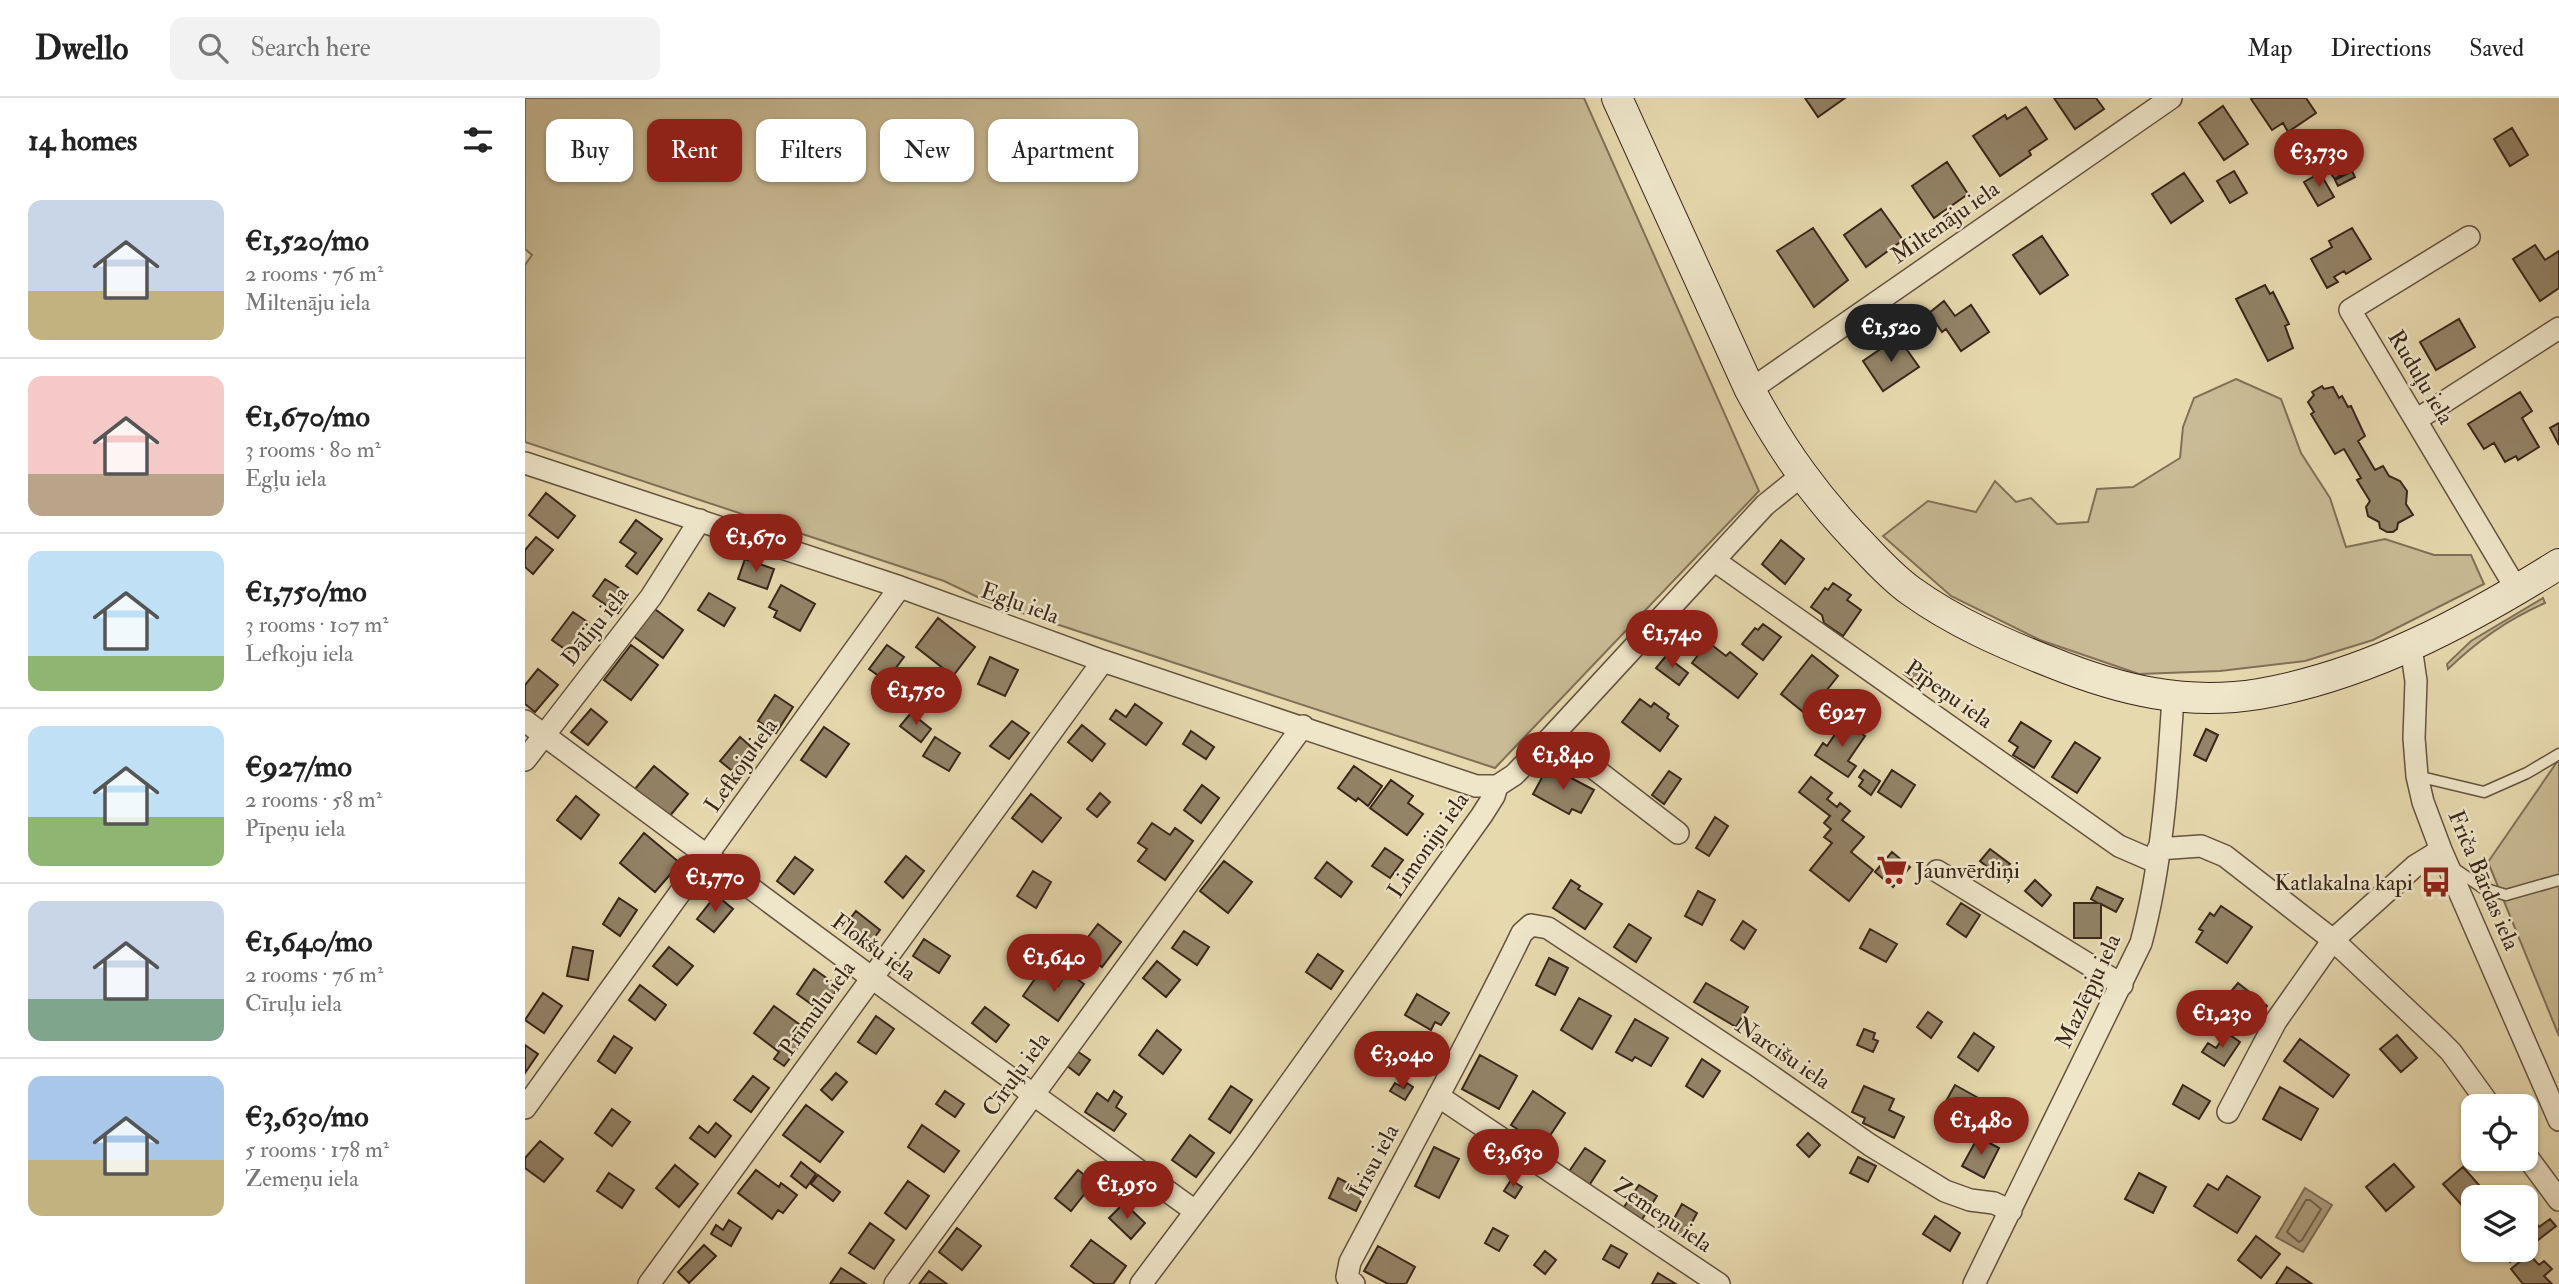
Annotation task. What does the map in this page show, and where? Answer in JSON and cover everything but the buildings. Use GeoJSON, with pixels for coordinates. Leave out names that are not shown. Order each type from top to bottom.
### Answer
{"type":"FeatureCollection","features":[{"type":"Feature","properties":{"kind":"main road"},"geometry":{"type":"LineString","coordinates":[[1617,98],[1750,390],[1801,476],[1831,513],[1910,591],[2003,643],[2101,682],[2173,697],[2218,698],[2257,694],[2297,685],[2411,647],[2517,590],[2559,564]]}},
{"type":"Feature","properties":{"kind":"street","name":"Miltenāju iela"},"geometry":{"type":"LineString","coordinates":[[1750,390],[2171,98]]}},
{"type":"Feature","properties":{"kind":"street","name":"Ruduļu iela"},"geometry":{"type":"LineString","coordinates":[[2469,237],[2350,310],[2517,590]]}},
{"type":"Feature","properties":{"kind":"street"},"geometry":{"type":"LineString","coordinates":[[2416,420],[2559,328]]}},
{"type":"Feature","properties":{"kind":"street","name":"Egļu iela"},"geometry":{"type":"LineString","coordinates":[[525,463],[900,587],[1103,661],[1476,786],[1497,786]]}},
{"type":"Feature","properties":{"kind":"street","name":"Limoniju iela"},"geometry":{"type":"LineString","coordinates":[[1141,1284],[1252,1137],[1474,826],[1494,796],[1497,786],[1514,775],[1552,736],[1765,505],[1801,476]]}},
{"type":"Feature","properties":{"kind":"street","name":"Dāliju iela"},"geometry":{"type":"LineString","coordinates":[[525,760],[651,597],[700,520]]}},
{"type":"Feature","properties":{"kind":"street","name":"Pīpeņu iela"},"geometry":{"type":"LineString","coordinates":[[1715,561],[2119,846],[2157,856]]}},
{"type":"Feature","properties":{"kind":"street","name":"Lefkoju iela"},"geometry":{"type":"LineString","coordinates":[[525,1108],[900,587]]}},
{"type":"Feature","properties":{"kind":"street","name":"Friča Bārdas iela"},"geometry":{"type":"LineString","coordinates":[[2411,647],[2416,681],[2414,738],[2417,776],[2423,802],[2559,1120]]}},
{"type":"Feature","properties":{"kind":"street","name":"Prīmulu iela"},"geometry":{"type":"LineString","coordinates":[[649,1284],[1103,661]]}},
{"type":"Feature","properties":{"kind":"street","name":"Mazlēpju iela"},"geometry":{"type":"LineString","coordinates":[[1974,1284],[2122,985],[2143,933],[2157,856],[2169,763],[2173,697]]}},
{"type":"Feature","properties":{"kind":"street","name":"Flokšu iela"},"geometry":{"type":"LineString","coordinates":[[525,721],[707,857],[1195,1211]]}},
{"type":"Feature","properties":{"kind":"street","name":"Cīruļu iela"},"geometry":{"type":"LineString","coordinates":[[895,1284],[1303,726]]}},
{"type":"Feature","properties":{"kind":"street"},"geometry":{"type":"LineString","coordinates":[[1552,736],[1678,833]]}},
{"type":"Feature","properties":{"kind":"street"},"geometry":{"type":"LineString","coordinates":[[2157,856],[2201,846],[2225,856],[2333,940],[2451,1052],[2481,1094]]}},
{"type":"Feature","properties":{"kind":"street"},"geometry":{"type":"LineString","coordinates":[[2228,1112],[2276,1021],[2333,940],[2415,866],[2445,857]]}},
{"type":"Feature","properties":{"kind":"street"},"geometry":{"type":"LineString","coordinates":[[1937,871],[2122,985]]}},
{"type":"Feature","properties":{"kind":"street","name":"Īrisu iela"},"geometry":{"type":"LineString","coordinates":[[1350,1281],[1350,1262],[1475,1030],[1522,933],[1531,925]]}},
{"type":"Feature","properties":{"kind":"street","name":"Narcišu iela"},"geometry":{"type":"LineString","coordinates":[[1531,925],[1548,928],[1870,1145],[1945,1191],[1970,1200],[1994,1203],[2011,1211]]}},
{"type":"Feature","properties":{"kind":"street","name":"Zemeņu iela"},"geometry":{"type":"LineString","coordinates":[[1438,1096],[1719,1284]]}},
{"type":"Feature","properties":{"kind":"street"},"geometry":{"type":"LineString","coordinates":[[2538,1171],[2559,1200]]}},
{"type":"Feature","properties":{"kind":"lane"},"geometry":{"type":"LineString","coordinates":[[2417,776],[2484,792],[2527,773],[2559,754]]}},
{"type":"Feature","properties":{"kind":"lane"},"geometry":{"type":"LineString","coordinates":[[2445,857],[2483,888],[2506,895],[2559,880]]}},
{"type":"Feature","properties":{"kind":"shaded area"},"geometry":{"type":"Polygon","coordinates":[[[525,98],[1584,98],[1759,491],[1495,768],[986,601],[944,581],[525,442],[525,265],[532,255],[525,249],[525,98]]]}},
{"type":"Feature","properties":{"kind":"shaded area"},"geometry":{"type":"Polygon","coordinates":[[[2236,379],[2281,399],[2301,453],[2330,498],[2346,547],[2385,539],[2434,555],[2471,555],[2484,584],[2373,640],[2305,661],[2220,671],[2139,674],[2040,640],[1951,596],[1883,536],[1928,501],[1976,512],[1995,481],[2016,502],[2031,498],[2057,524],[2088,522],[2097,489],[2133,487],[2180,458],[2183,427],[2194,398],[2236,379]]]}},
{"type":"Feature","properties":{"kind":"shaded area"},"geometry":{"type":"Polygon","coordinates":[[[2543,598],[2545,603],[2493,632],[2448,669],[2447,664],[2471,641],[2543,598]]]}},
{"type":"Feature","properties":{"kind":"shaded area"},"geometry":{"type":"Polygon","coordinates":[[[2559,759],[2559,1036],[2488,862],[2559,759]]]}},
{"type":"Feature","properties":{"kind":"water"},"geometry":{"type":"Polygon","coordinates":[[[2305,1188],[2332,1205],[2303,1252],[2276,1237],[2305,1188]]]}},
{"type":"Feature","properties":{"kind":"place","name":"Jaunvērdiņi"},"geometry":{"type":"Point","coordinates":[1892,870]}},
{"type":"Feature","properties":{"kind":"place","name":"Katlakalna kapi"},"geometry":{"type":"Point","coordinates":[2436,882]}}]}
